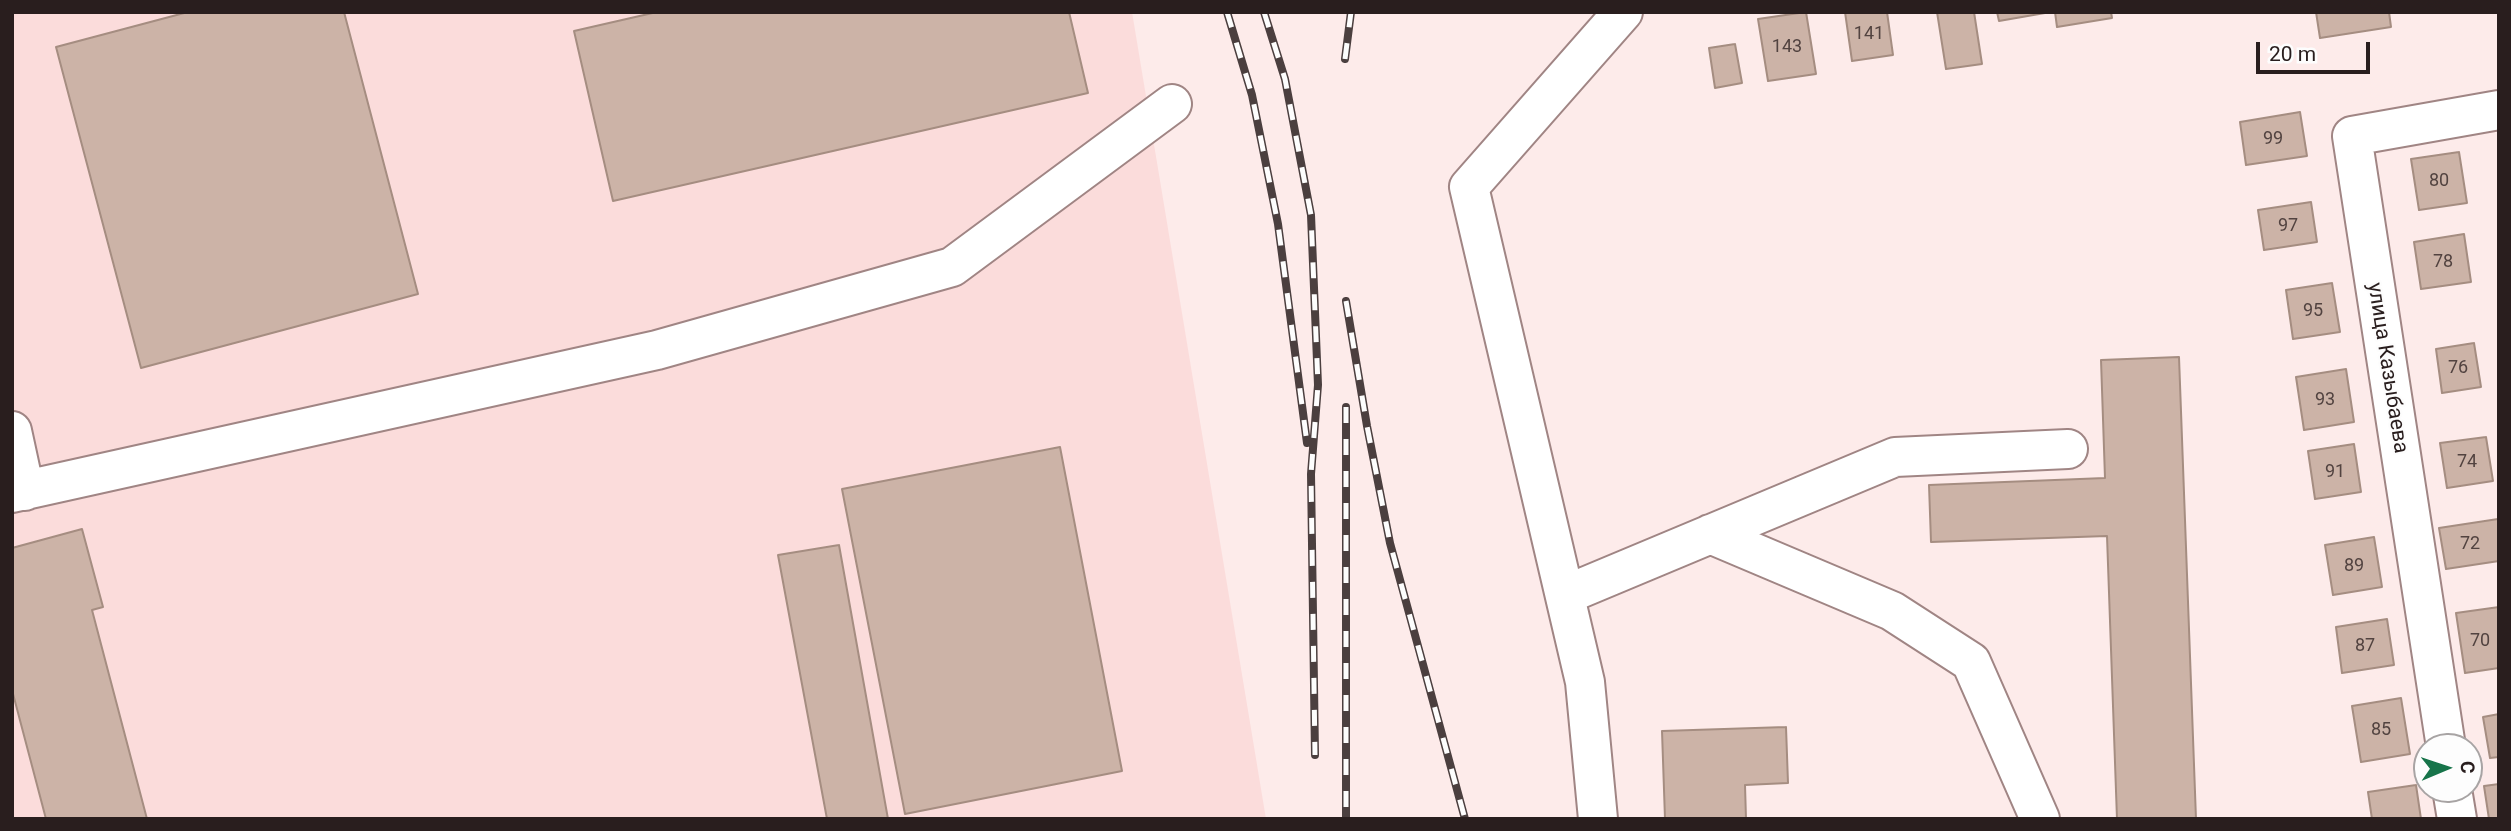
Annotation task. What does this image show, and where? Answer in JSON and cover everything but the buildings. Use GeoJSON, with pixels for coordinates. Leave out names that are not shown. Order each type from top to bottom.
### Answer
{"type":"FeatureCollection","features":[{"type":"Feature","properties":{"kind":"street"},"geometry":{"type":"LineString","coordinates":[[1598,819],[1585,682],[1469,187],[1623,12]]}},
{"type":"Feature","properties":{"kind":"street"},"geometry":{"type":"LineString","coordinates":[[12,431],[18,492],[657,350],[953,267],[1172,104]]}},
{"type":"Feature","properties":{"kind":"street","name":"улица Казыбаева"},"geometry":{"type":"LineString","coordinates":[[2444,733],[2352,136],[2499,110]]}},
{"type":"Feature","properties":{"kind":"street"},"geometry":{"type":"LineString","coordinates":[[1565,595],[1895,457],[2068,449]]}},
{"type":"Feature","properties":{"kind":"street"},"geometry":{"type":"LineString","coordinates":[[1710,534],[1892,611],[1971,663],[2040,819]]}},
{"type":"Feature","properties":{"kind":"shaded area"},"geometry":{"type":"Polygon","coordinates":[[[12,12],[1132,12],[1266,819],[12,819],[12,12]]]}},
{"type":"Feature","properties":{"kind":"railway"},"geometry":{"type":"LineString","coordinates":[[1227,12],[1252,95],[1278,224],[1307,443]]}},
{"type":"Feature","properties":{"kind":"railway"},"geometry":{"type":"LineString","coordinates":[[1264,12],[1285,79],[1311,215],[1318,385],[1311,474],[1315,755]]}},
{"type":"Feature","properties":{"kind":"railway"},"geometry":{"type":"LineString","coordinates":[[1345,59],[1351,12]]}},
{"type":"Feature","properties":{"kind":"railway"},"geometry":{"type":"LineString","coordinates":[[1346,301],[1390,543],[1465,819]]}},
{"type":"Feature","properties":{"kind":"railway"},"geometry":{"type":"LineString","coordinates":[[1346,407],[1346,819]]}}]}
